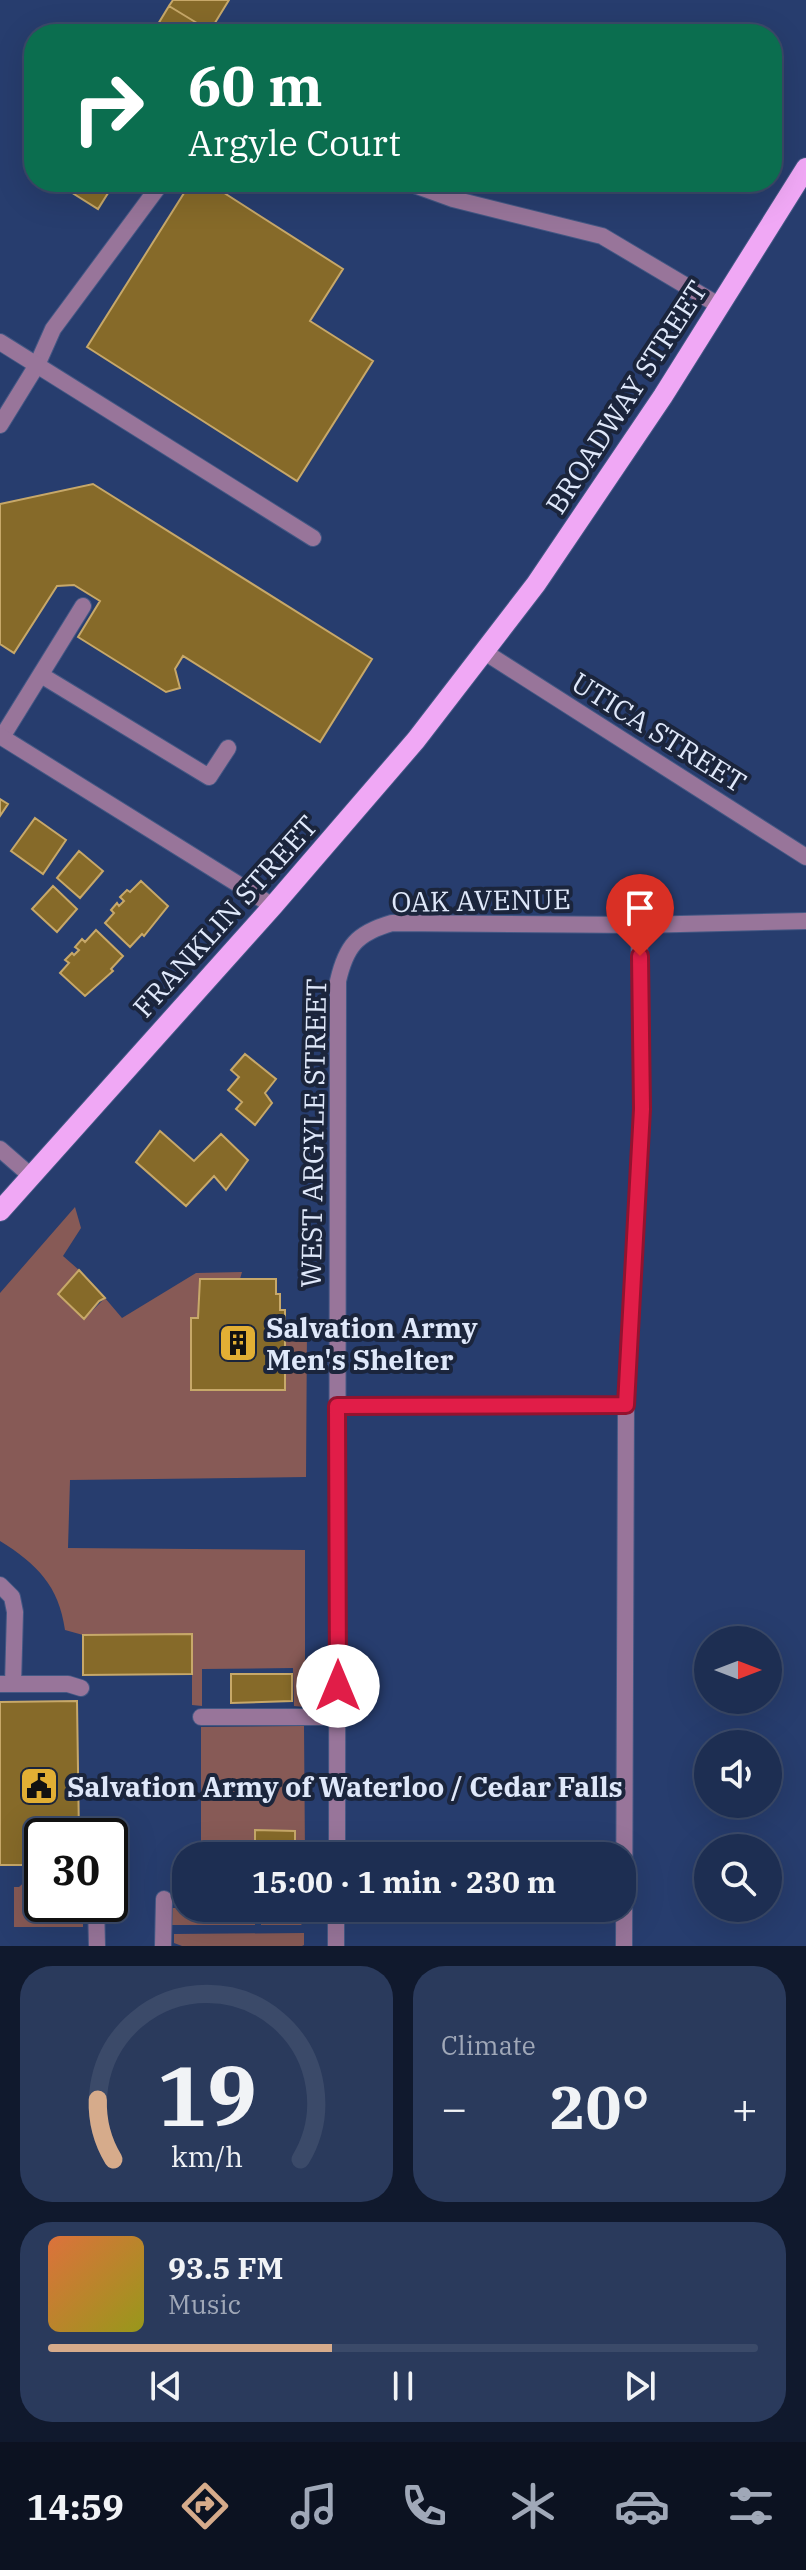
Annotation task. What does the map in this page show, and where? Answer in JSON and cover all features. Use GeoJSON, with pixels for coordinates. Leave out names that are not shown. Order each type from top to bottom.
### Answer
{"type":"FeatureCollection","features":[{"type":"Feature","properties":{"kind":"main road","name":"BROADWAY STREET"},"geometry":{"type":"LineString","coordinates":[[483,651],[536,584],[663,396],[806,168]]}},
{"type":"Feature","properties":{"kind":"main road","name":"FRANKLIN STREET"},"geometry":{"type":"LineString","coordinates":[[0,1211],[273,906],[416,740],[483,651]]}},
{"type":"Feature","properties":{"kind":"street"},"geometry":{"type":"LineString","coordinates":[[0,425],[37,365],[53,329],[155,192]]}},
{"type":"Feature","properties":{"kind":"street"},"geometry":{"type":"LineString","coordinates":[[434,192],[602,236],[720,306]]}},
{"type":"Feature","properties":{"kind":"street"},"geometry":{"type":"LineString","coordinates":[[0,342],[313,538]]}},
{"type":"Feature","properties":{"kind":"street"},"geometry":{"type":"LineString","coordinates":[[83,606],[1,736],[273,906]]}},
{"type":"Feature","properties":{"kind":"street","name":"UTICA STREET"},"geometry":{"type":"LineString","coordinates":[[483,651],[806,857]]}},
{"type":"Feature","properties":{"kind":"street"},"geometry":{"type":"LineString","coordinates":[[41,675],[209,777],[228,748]]}},
{"type":"Feature","properties":{"kind":"street","name":"OAK AVENUE"},"geometry":{"type":"LineString","coordinates":[[354,942],[371,929],[392,923],[639,925],[806,921]]}},
{"type":"Feature","properties":{"kind":"street"},"geometry":{"type":"LineString","coordinates":[[624,1946],[626,1405],[642,1109],[639,925]]}},
{"type":"Feature","properties":{"kind":"street","name":"WEST ARGYLE STREET"},"geometry":{"type":"LineString","coordinates":[[337,1842],[338,981],[343,961],[354,942]]}},
{"type":"Feature","properties":{"kind":"street"},"geometry":{"type":"LineString","coordinates":[[0,1149],[31,1176]]}},
{"type":"Feature","properties":{"kind":"street"},"geometry":{"type":"LineString","coordinates":[[337,1406],[626,1405]]}},
{"type":"Feature","properties":{"kind":"street"},"geometry":{"type":"LineString","coordinates":[[0,1585],[12,1597],[15,1612],[6,1684],[68,1684],[81,1688]]}},
{"type":"Feature","properties":{"kind":"street"},"geometry":{"type":"LineString","coordinates":[[201,1717],[338,1717]]}},
{"type":"Feature","properties":{"kind":"street"},"geometry":{"type":"LineString","coordinates":[[163,1946],[164,1899]]}},
{"type":"Feature","properties":{"kind":"street"},"geometry":{"type":"LineString","coordinates":[[96,1922],[97,1946]]}},
{"type":"Feature","properties":{"kind":"street"},"geometry":{"type":"LineString","coordinates":[[336,1922],[336,1946]]}},
{"type":"Feature","properties":{"kind":"shaded area"},"geometry":{"type":"Polygon","coordinates":[[[75,1207],[81,1228],[63,1256],[79,1270],[58,1294],[84,1319],[105,1298],[122,1318],[196,1273],[242,1272],[240,1279],[200,1279],[198,1318],[191,1318],[191,1390],[285,1390],[285,1328],[307,1327],[306,1477],[70,1480],[68,1548],[305,1550],[305,1707],[294,1706],[293,1668],[202,1669],[202,1706],[192,1705],[192,1634],[83,1635],[65,1630],[58,1601],[44,1578],[25,1558],[0,1541],[0,1293],[75,1207]]]}},
{"type":"Feature","properties":{"kind":"shaded area"},"geometry":{"type":"Polygon","coordinates":[[[304,1726],[305,1842],[294,1842],[294,1831],[255,1831],[255,1842],[201,1842],[201,1727],[304,1726]]]}},
{"type":"Feature","properties":{"kind":"shaded area"},"geometry":{"type":"Polygon","coordinates":[[[24,1883],[24,1922],[83,1922],[83,1927],[14,1927],[14,1887],[24,1883]]]}},
{"type":"Feature","properties":{"kind":"shaded area"},"geometry":{"type":"Polygon","coordinates":[[[172,1922],[255,1922],[255,1925],[172,1925],[172,1922]]]}},
{"type":"Feature","properties":{"kind":"shaded area"},"geometry":{"type":"Polygon","coordinates":[[[261,1922],[304,1922],[301,1925],[261,1925],[261,1922]]]}},
{"type":"Feature","properties":{"kind":"shaded area"},"geometry":{"type":"Polygon","coordinates":[[[304,1933],[302,1946],[182,1946],[174,1943],[174,1934],[304,1933]]]}},
{"type":"Feature","properties":{"kind":"building"},"geometry":{"type":"Polygon","coordinates":[[[173,0],[229,0],[214,24],[199,24],[169,6],[173,0]]]}},
{"type":"Feature","properties":{"kind":"building"},"geometry":{"type":"Polygon","coordinates":[[[169,6],[199,24],[158,24],[169,6]]]}},
{"type":"Feature","properties":{"kind":"building"},"geometry":{"type":"Polygon","coordinates":[[[71,192],[109,192],[98,209],[71,192]]]}},
{"type":"Feature","properties":{"kind":"building"},"geometry":{"type":"Polygon","coordinates":[[[185,192],[223,192],[343,269],[310,321],[373,361],[297,481],[87,347],[185,192]]]}},
{"type":"Feature","properties":{"kind":"building"},"geometry":{"type":"Polygon","coordinates":[[[93,484],[372,659],[320,742],[183,656],[175,669],[180,688],[166,692],[78,637],[100,601],[74,585],[57,586],[14,653],[0,644],[0,504],[93,484]]]}},
{"type":"Feature","properties":{"kind":"building"},"geometry":{"type":"Polygon","coordinates":[[[0,799],[8,804],[0,816],[0,799]]]}},
{"type":"Feature","properties":{"kind":"building"},"geometry":{"type":"Polygon","coordinates":[[[35,818],[66,840],[43,874],[11,851],[35,818]]]}},
{"type":"Feature","properties":{"kind":"building"},"geometry":{"type":"Polygon","coordinates":[[[79,851],[103,871],[80,898],[57,878],[79,851]]]}},
{"type":"Feature","properties":{"kind":"building"},"geometry":{"type":"Polygon","coordinates":[[[141,881],[168,906],[144,936],[142,934],[130,947],[105,923],[114,913],[111,910],[117,903],[119,906],[124,901],[120,897],[141,881]]]}},
{"type":"Feature","properties":{"kind":"building"},"geometry":{"type":"Polygon","coordinates":[[[53,886],[77,909],[57,932],[32,909],[53,886]]]}},
{"type":"Feature","properties":{"kind":"building"},"geometry":{"type":"Polygon","coordinates":[[[96,930],[123,956],[111,969],[113,971],[85,996],[60,973],[69,963],[65,960],[79,950],[75,947],[82,939],[85,942],[96,930]]]}},
{"type":"Feature","properties":{"kind":"building"},"geometry":{"type":"Polygon","coordinates":[[[245,1054],[276,1079],[265,1093],[272,1103],[255,1125],[236,1109],[242,1102],[228,1090],[239,1077],[231,1070],[245,1054]]]}},
{"type":"Feature","properties":{"kind":"building"},"geometry":{"type":"Polygon","coordinates":[[[160,1131],[194,1161],[221,1134],[248,1160],[226,1190],[214,1176],[186,1206],[136,1162],[160,1131]]]}},
{"type":"Feature","properties":{"kind":"building"},"geometry":{"type":"Polygon","coordinates":[[[79,1270],[105,1298],[84,1319],[58,1294],[79,1270]]]}},
{"type":"Feature","properties":{"kind":"building","name":"Salvation Army Men's Shelter"},"geometry":{"type":"Polygon","coordinates":[[[200,1279],[276,1279],[280,1310],[285,1310],[285,1390],[191,1390],[191,1318],[198,1318],[200,1279]]]}},
{"type":"Feature","properties":{"kind":"building"},"geometry":{"type":"Polygon","coordinates":[[[192,1634],[192,1674],[83,1675],[83,1635],[192,1634]]]}},
{"type":"Feature","properties":{"kind":"building"},"geometry":{"type":"Polygon","coordinates":[[[231,1674],[292,1674],[292,1701],[231,1703],[231,1674]]]}},
{"type":"Feature","properties":{"kind":"building","name":"Salvation Army of Waterloo / Cedar Falls"},"geometry":{"type":"Polygon","coordinates":[[[77,1701],[79,1818],[24,1818],[24,1865],[0,1865],[0,1702],[77,1701]]]}},
{"type":"Feature","properties":{"kind":"building"},"geometry":{"type":"Polygon","coordinates":[[[255,1830],[295,1831],[295,1842],[255,1842],[255,1830]]]}},
{"type":"Feature","properties":{"kind":"place","name":"Salvation Army Men's Shelter"},"geometry":{"type":"Point","coordinates":[238,1343]}},
{"type":"Feature","properties":{"kind":"place","name":"Salvation Army of Waterloo / Cedar Falls"},"geometry":{"type":"Point","coordinates":[39,1786]}},
{"type":"Feature","properties":{"kind":"route"},"geometry":{"type":"LineString","coordinates":[[338,1686],[337,1406],[626,1405],[642,1109],[640,956]]}}]}
